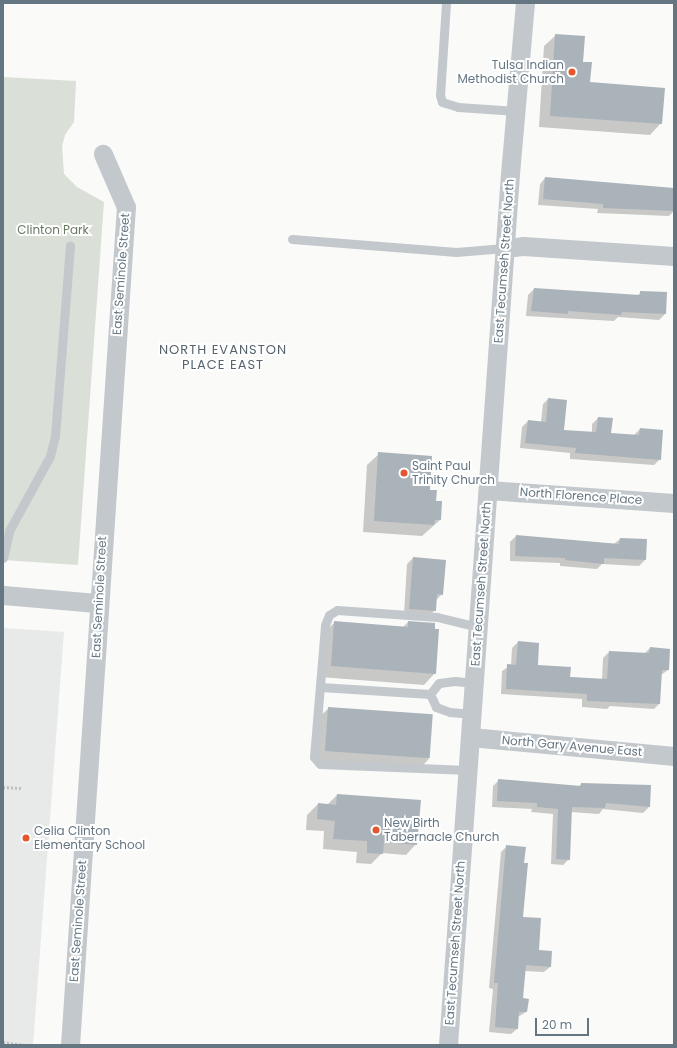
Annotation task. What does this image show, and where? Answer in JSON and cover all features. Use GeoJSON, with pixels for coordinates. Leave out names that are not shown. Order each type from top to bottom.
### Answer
{"type":"FeatureCollection","features":[{"type":"Feature","properties":{"kind":"street","name":"East Tecumseh Street North"},"geometry":{"type":"LineString","coordinates":[[448,1045],[505,248],[525,3]]}},
{"type":"Feature","properties":{"kind":"street","name":"East Seminole Street"},"geometry":{"type":"LineString","coordinates":[[70,1045],[98,603],[126,207],[103,154]]}},
{"type":"Feature","properties":{"kind":"street"},"geometry":{"type":"LineString","coordinates":[[505,248],[523,246],[674,256]]}},
{"type":"Feature","properties":{"kind":"street","name":"North Florence Place"},"geometry":{"type":"LineString","coordinates":[[488,490],[674,503]]}},
{"type":"Feature","properties":{"kind":"street"},"geometry":{"type":"LineString","coordinates":[[3,595],[98,603]]}},
{"type":"Feature","properties":{"kind":"street","name":"North Gary Avenue East"},"geometry":{"type":"LineString","coordinates":[[470,737],[674,756]]}},
{"type":"Feature","properties":{"kind":"lane"},"geometry":{"type":"LineString","coordinates":[[446,3],[440,95],[442,102],[458,107],[516,111]]}},
{"type":"Feature","properties":{"kind":"lane"},"geometry":{"type":"LineString","coordinates":[[292,239],[456,252],[505,248]]}},
{"type":"Feature","properties":{"kind":"lane"},"geometry":{"type":"LineString","coordinates":[[3,558],[9,531],[50,456],[55,436],[70,246]]}},
{"type":"Feature","properties":{"kind":"lane"},"geometry":{"type":"LineString","coordinates":[[468,770],[320,764],[314,756],[321,687],[325,625],[329,615],[337,610],[437,617],[478,627]]}},
{"type":"Feature","properties":{"kind":"lane"},"geometry":{"type":"LineString","coordinates":[[430,694],[439,683],[455,681],[474,683]]}},
{"type":"Feature","properties":{"kind":"lane"},"geometry":{"type":"LineString","coordinates":[[321,687],[430,694]]}},
{"type":"Feature","properties":{"kind":"lane"},"geometry":{"type":"LineString","coordinates":[[430,694],[436,707],[450,712],[472,714]]}},
{"type":"Feature","properties":{"kind":"path"},"geometry":{"type":"LineString","coordinates":[[3,787],[21,788]]}},
{"type":"Feature","properties":{"kind":"path"},"geometry":{"type":"LineString","coordinates":[[3,1042],[25,1045]]}},
{"type":"Feature","properties":{"kind":"shaded area","name":"Celia Clinton Elementary School"},"geometry":{"type":"Polygon","coordinates":[[[3,628],[64,632],[33,1045],[3,1045],[3,628]]]}},
{"type":"Feature","properties":{"kind":"green space","name":"Clinton Park"},"geometry":{"type":"Polygon","coordinates":[[[3,77],[76,81],[74,122],[65,135],[62,146],[64,174],[77,187],[104,202],[78,565],[3,560],[3,77]]]}},
{"type":"Feature","properties":{"kind":"building","name":"Tulsa Indian Methodist Church"},"geometry":{"type":"Polygon","coordinates":[[[555,34],[585,36],[583,62],[592,62],[590,82],[665,88],[662,124],[550,116],[555,34]]]}},
{"type":"Feature","properties":{"kind":"building"},"geometry":{"type":"Polygon","coordinates":[[[545,177],[674,188],[674,211],[603,208],[603,204],[543,199],[545,177]]]}},
{"type":"Feature","properties":{"kind":"building"},"geometry":{"type":"Polygon","coordinates":[[[534,288],[640,295],[640,291],[667,292],[666,314],[622,312],[621,315],[568,311],[568,314],[531,311],[534,288]]]}},
{"type":"Feature","properties":{"kind":"building"},"geometry":{"type":"Polygon","coordinates":[[[548,398],[567,400],[564,430],[596,432],[598,417],[613,418],[611,433],[639,435],[640,428],[663,430],[661,460],[575,453],[576,448],[525,443],[528,420],[546,422],[548,398]]]}},
{"type":"Feature","properties":{"kind":"building","name":"Saint Paul Trinity Church"},"geometry":{"type":"Polygon","coordinates":[[[378,452],[432,456],[430,490],[437,490],[436,501],[442,501],[441,520],[435,520],[434,525],[374,521],[378,452]]]}},
{"type":"Feature","properties":{"kind":"building"},"geometry":{"type":"Polygon","coordinates":[[[516,535],[619,544],[620,538],[647,539],[646,560],[604,558],[604,564],[565,560],[565,558],[515,556],[516,535]]]}},
{"type":"Feature","properties":{"kind":"building"},"geometry":{"type":"Polygon","coordinates":[[[413,557],[446,560],[443,595],[437,594],[436,611],[409,609],[413,557]]]}},
{"type":"Feature","properties":{"kind":"building"},"geometry":{"type":"Polygon","coordinates":[[[334,621],[408,627],[408,621],[435,623],[435,629],[439,629],[436,674],[331,666],[334,621]]]}},
{"type":"Feature","properties":{"kind":"building"},"geometry":{"type":"Polygon","coordinates":[[[518,641],[539,643],[538,665],[571,667],[570,677],[607,679],[609,651],[649,653],[650,647],[670,649],[669,670],[662,670],[660,704],[587,701],[587,694],[506,689],[507,664],[516,665],[518,641]]]}},
{"type":"Feature","properties":{"kind":"building"},"geometry":{"type":"Polygon","coordinates":[[[328,707],[433,714],[430,758],[325,751],[328,707]]]}},
{"type":"Feature","properties":{"kind":"building"},"geometry":{"type":"Polygon","coordinates":[[[498,779],[581,786],[581,783],[651,785],[650,807],[606,803],[605,808],[572,807],[570,860],[556,859],[558,809],[537,807],[537,803],[497,801],[498,779]]]}},
{"type":"Feature","properties":{"kind":"building","name":"New Birth Tabernacle Church"},"geometry":{"type":"Polygon","coordinates":[[[337,794],[421,800],[417,845],[384,842],[383,854],[367,853],[367,841],[333,839],[335,821],[317,819],[318,803],[336,805],[337,794]]]}},
{"type":"Feature","properties":{"kind":"building"},"geometry":{"type":"Polygon","coordinates":[[[506,845],[526,847],[524,863],[528,863],[523,917],[541,918],[539,950],[552,951],[551,967],[526,965],[523,998],[529,999],[527,1012],[519,1012],[518,1029],[495,1027],[498,983],[494,983],[506,845]]]}},
{"type":"Feature","properties":{"kind":"place","name":"Tulsa Indian Methodist Church"},"geometry":{"type":"Point","coordinates":[572,72]}},
{"type":"Feature","properties":{"kind":"place","name":"Saint Paul Trinity Church"},"geometry":{"type":"Point","coordinates":[404,473]}},
{"type":"Feature","properties":{"kind":"place","name":"New Birth Tabernacle Church"},"geometry":{"type":"Point","coordinates":[376,830]}},
{"type":"Feature","properties":{"kind":"place","name":"Celia Clinton Elementary School"},"geometry":{"type":"Point","coordinates":[26,838]}},
{"type":"Feature","properties":{"kind":"district","name":"NORTH EVANSTON PLACE EAST"},"geometry":{"type":"Point","coordinates":[223,358]}}]}
